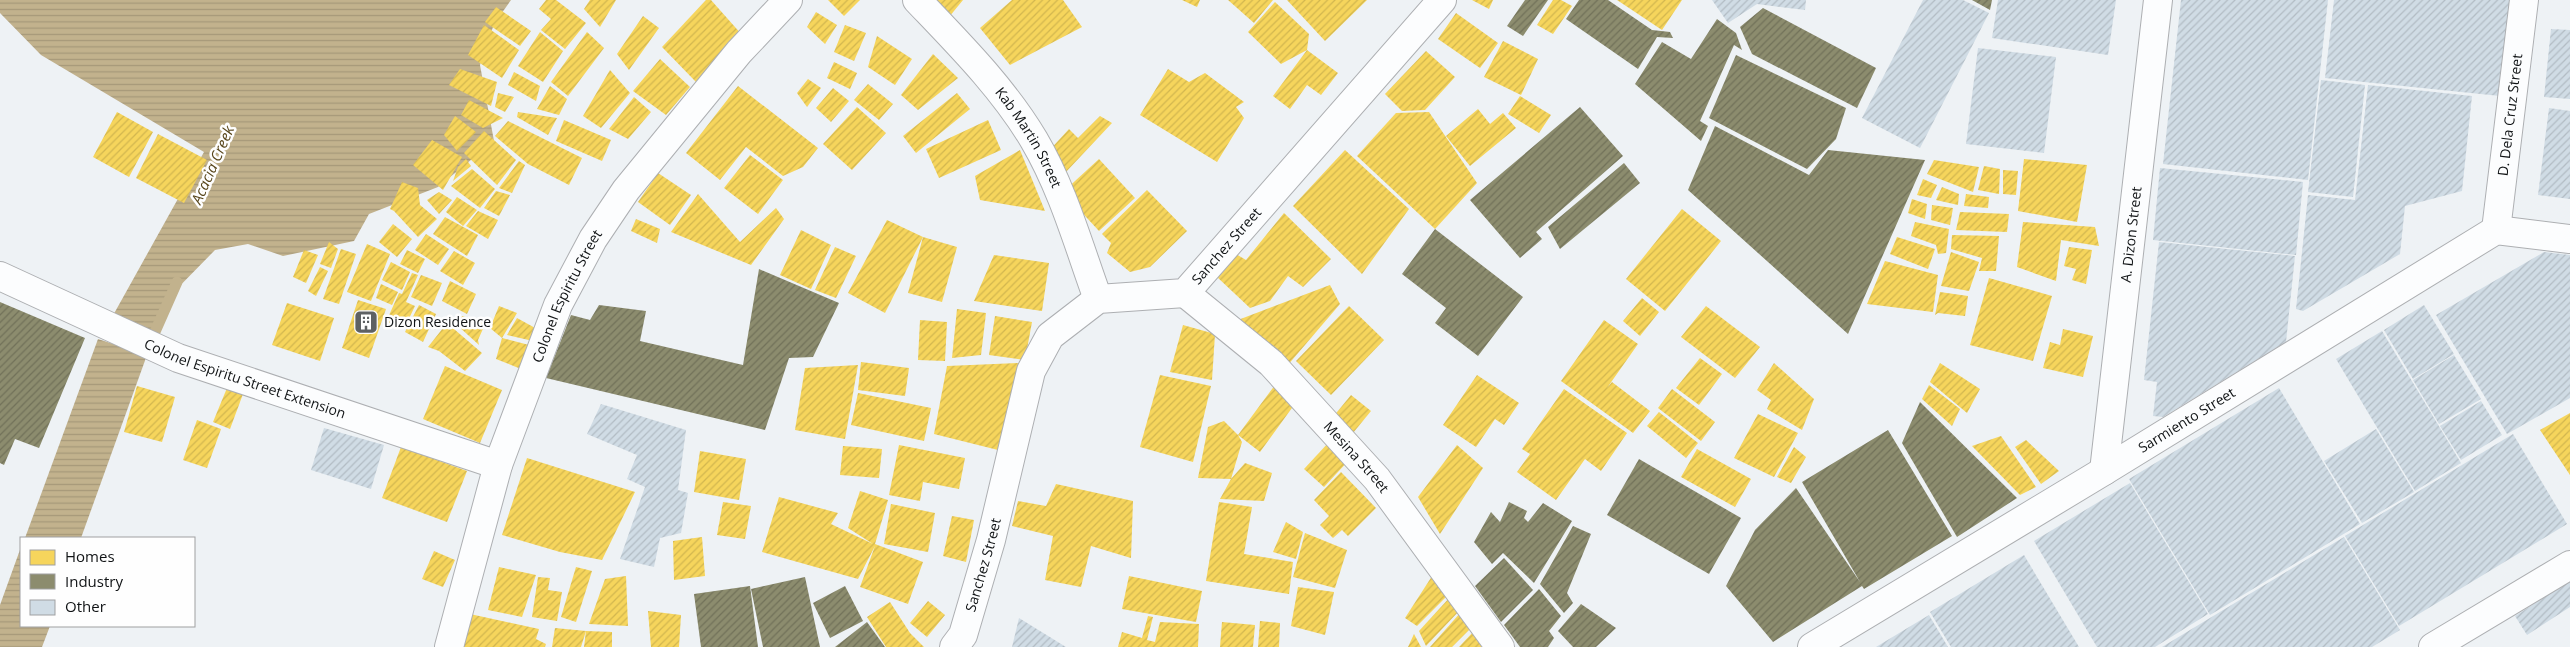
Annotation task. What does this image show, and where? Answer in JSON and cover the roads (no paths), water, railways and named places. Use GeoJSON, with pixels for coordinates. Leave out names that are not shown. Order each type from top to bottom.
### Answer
{"type":"FeatureCollection","features":[{"type":"Feature","properties":{"kind":"street","name":"Colonel Espiritu Street"},"geometry":{"type":"LineString","coordinates":[[449,647],[498,465],[558,305],[593,238],[626,190],[739,52],[788,0]]}},
{"type":"Feature","properties":{"kind":"street","name":"Kab Martin Street"},"geometry":{"type":"LineString","coordinates":[[917,0],[986,74],[1034,141],[1062,200],[1098,299]]}},
{"type":"Feature","properties":{"kind":"street","name":"Sanchez Street"},"geometry":{"type":"LineString","coordinates":[[954,647],[963,635],[991,540],[1031,371],[1050,336],[1098,299],[1185,293],[1442,0]]}},
{"type":"Feature","properties":{"kind":"street","name":"A. Dizon Street"},"geometry":{"type":"LineString","coordinates":[[2104,471],[2158,0]]}},
{"type":"Feature","properties":{"kind":"street","name":"D. Dela Cruz Street"},"geometry":{"type":"LineString","coordinates":[[2496,230],[2524,0]]}},
{"type":"Feature","properties":{"kind":"street","name":"Sarmiento Street"},"geometry":{"type":"LineString","coordinates":[[1812,647],[2104,471],[2496,230]]}},
{"type":"Feature","properties":{"kind":"street"},"geometry":{"type":"LineString","coordinates":[[2496,230],[2570,238]]}},
{"type":"Feature","properties":{"kind":"street","name":"Colonel Espiritu Street Extension"},"geometry":{"type":"LineString","coordinates":[[0,276],[178,358],[498,465]]}},
{"type":"Feature","properties":{"kind":"street","name":"Mesina Street"},"geometry":{"type":"LineString","coordinates":[[1185,293],[1271,363],[1377,479],[1500,647]]}},
{"type":"Feature","properties":{"kind":"street"},"geometry":{"type":"LineString","coordinates":[[2433,647],[2570,565]]}},
{"type":"Feature","properties":{"kind":"water"},"geometry":{"type":"Polygon","coordinates":[[[0,0],[511,0],[494,24],[480,65],[494,141],[438,187],[369,214],[354,241],[283,256],[248,244],[215,250],[166,300],[155,338],[111,319],[204,152],[41,55],[0,13],[0,0]]]}},
{"type":"Feature","properties":{"kind":"water"},"geometry":{"type":"Polygon","coordinates":[[[98,339],[147,355],[81,537],[25,537],[98,339]]]}},
{"type":"Feature","properties":{"kind":"water"},"geometry":{"type":"Polygon","coordinates":[[[20,550],[20,627],[50,627],[42,647],[0,647],[0,605],[20,550]]]}},
{"type":"Feature","properties":{"kind":"waterway","name":"Acacia Creek"},"geometry":{"type":"LineString","coordinates":[[154,334],[177,282]]}},
{"type":"Feature","properties":{"kind":"place","name":"Dizon Residence"},"geometry":{"type":"Point","coordinates":[366,322]}}]}
